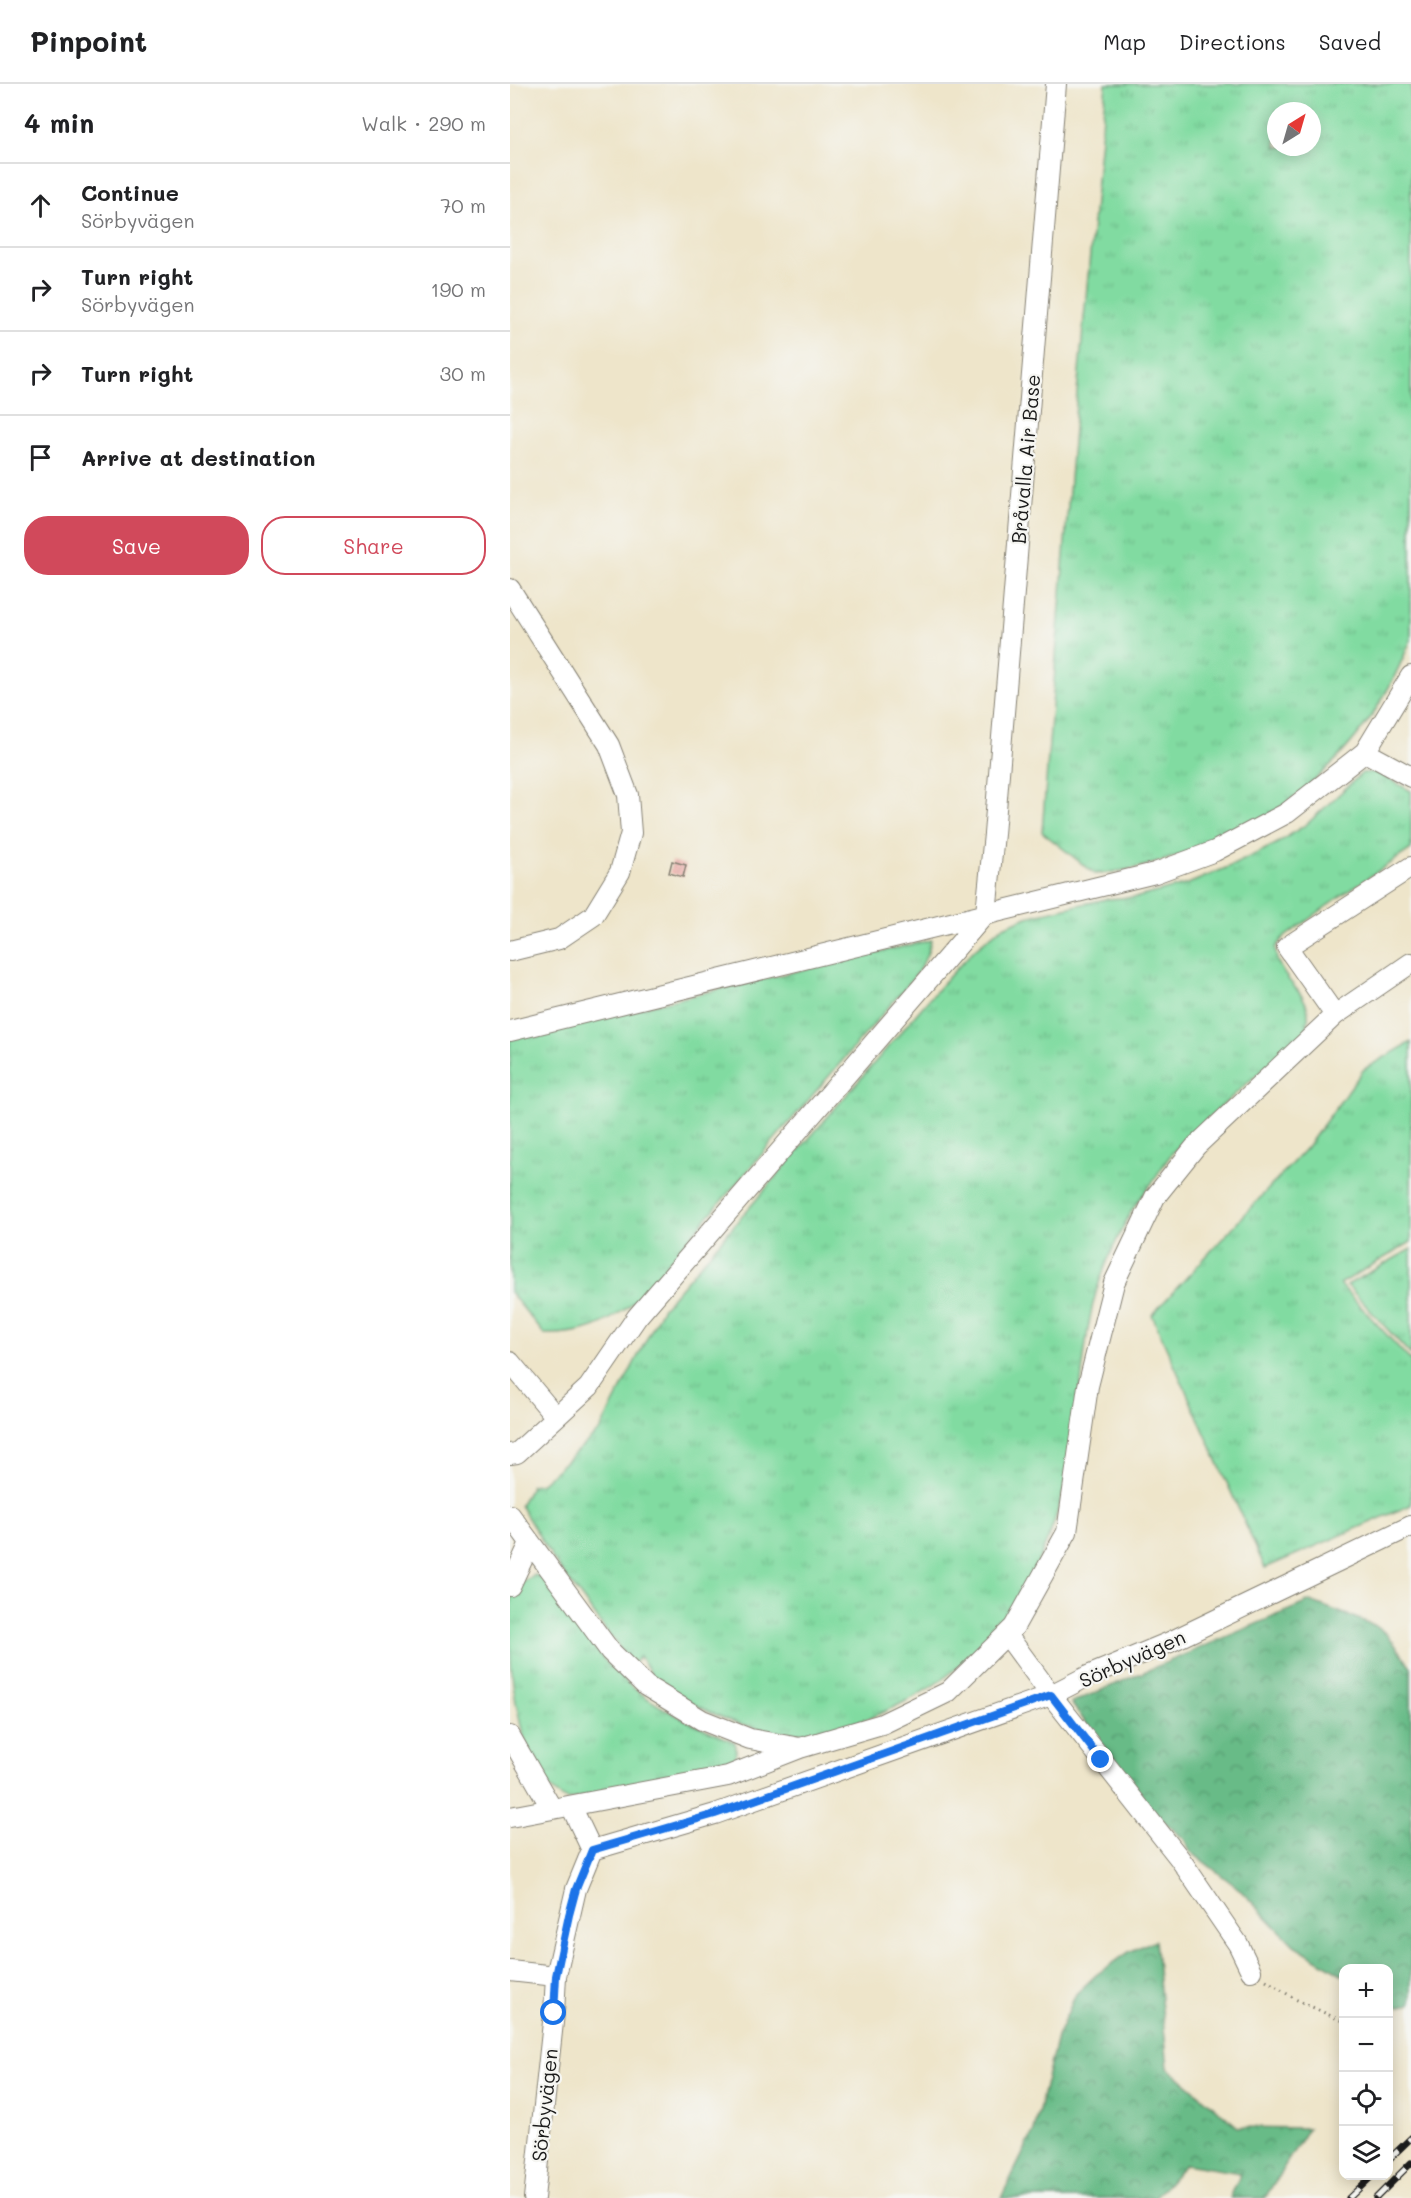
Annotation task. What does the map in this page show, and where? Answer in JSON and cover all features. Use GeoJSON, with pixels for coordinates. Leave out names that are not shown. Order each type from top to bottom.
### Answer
{"type":"FeatureCollection","features":[{"type":"Feature","properties":{"kind":"street","name":"Bråvalla Air Base"},"geometry":{"type":"LineString","coordinates":[[986,913],[1056,84]]}},
{"type":"Feature","properties":{"kind":"street"},"geometry":{"type":"LineString","coordinates":[[510,589],[609,745],[628,795],[631,833],[620,872],[593,916],[559,939],[510,951]]}},
{"type":"Feature","properties":{"kind":"street"},"geometry":{"type":"LineString","coordinates":[[510,1031],[1155,873],[1215,851],[1287,813],[1365,752],[1411,676]]}},
{"type":"Feature","properties":{"kind":"street"},"geometry":{"type":"LineString","coordinates":[[1365,752],[1411,777]]}},
{"type":"Feature","properties":{"kind":"street"},"geometry":{"type":"LineString","coordinates":[[1335,1015],[1287,947],[1411,867]]}},
{"type":"Feature","properties":{"kind":"street"},"geometry":{"type":"LineString","coordinates":[[510,1454],[517,1452],[589,1387],[637,1317],[986,913]]}},
{"type":"Feature","properties":{"kind":"street"},"geometry":{"type":"LineString","coordinates":[[510,1817],[728,1776],[800,1748],[882,1724],[948,1692],[1014,1627],[1067,1532],[1088,1386],[1113,1283],[1155,1197],[1196,1146],[1335,1015],[1411,963]]}},
{"type":"Feature","properties":{"kind":"street"},"geometry":{"type":"LineString","coordinates":[[510,1362],[556,1417]]}},
{"type":"Feature","properties":{"kind":"street"},"geometry":{"type":"LineString","coordinates":[[510,1515],[610,1652],[646,1686],[702,1720],[750,1739],[800,1748]]}},
{"type":"Feature","properties":{"kind":"street","name":"Sörbyvägen"},"geometry":{"type":"LineString","coordinates":[[534,2198],[554,2013],[548,1975],[576,1889],[592,1850],[736,1807],[1051,1695],[1088,1676],[1170,1642],[1411,1526]]}},
{"type":"Feature","properties":{"kind":"street"},"geometry":{"type":"LineString","coordinates":[[510,1586],[530,1543]]}},
{"type":"Feature","properties":{"kind":"street"},"geometry":{"type":"LineString","coordinates":[[1007,1635],[1051,1695],[1180,1859],[1238,1944],[1251,1971]]}},
{"type":"Feature","properties":{"kind":"street"},"geometry":{"type":"LineString","coordinates":[[510,1736],[552,1809]]}},
{"type":"Feature","properties":{"kind":"street"},"geometry":{"type":"LineString","coordinates":[[572,1806],[592,1850]]}},
{"type":"Feature","properties":{"kind":"street"},"geometry":{"type":"LineString","coordinates":[[510,1971],[548,1975]]}},
{"type":"Feature","properties":{"kind":"path"},"geometry":{"type":"LineString","coordinates":[[1251,1971],[1295,1999],[1339,2020]]}},
{"type":"Feature","properties":{"kind":"green space"},"geometry":{"type":"Polygon","coordinates":[[[1106,84],[1411,84],[1411,640],[1397,671],[1369,719],[1339,756],[1285,804],[1242,831],[1152,864],[1095,874],[1042,832],[1076,404],[1106,84]]]}},
{"type":"Feature","properties":{"kind":"green space"},"geometry":{"type":"Polygon","coordinates":[[[1376,772],[1411,791],[1411,849],[1342,895],[1282,939],[1275,948],[1277,960],[1283,972],[1305,1001],[1308,1009],[1306,1033],[1242,1087],[1177,1148],[1131,1212],[1108,1259],[1093,1304],[1077,1420],[1063,1495],[1037,1564],[1020,1596],[999,1626],[946,1676],[914,1697],[855,1723],[809,1733],[763,1729],[722,1718],[661,1686],[640,1656],[632,1665],[555,1562],[520,1505],[532,1485],[542,1483],[600,1430],[662,1309],[943,983],[975,949],[1001,928],[1027,917],[1106,899],[1138,897],[1188,884],[1276,844],[1307,824],[1362,773],[1376,772]]]}},
{"type":"Feature","properties":{"kind":"green space"},"geometry":{"type":"Polygon","coordinates":[[[931,940],[925,960],[907,986],[636,1300],[626,1309],[594,1327],[570,1333],[544,1334],[510,1292],[510,1038],[931,940]]]}},
{"type":"Feature","properties":{"kind":"green space"},"geometry":{"type":"Polygon","coordinates":[[[1411,1042],[1411,1242],[1340,1284],[1411,1361],[1411,1505],[1265,1568],[1152,1315],[1307,1147],[1364,1069],[1411,1042]]]}},
{"type":"Feature","properties":{"kind":"green space"},"geometry":{"type":"Polygon","coordinates":[[[1411,1249],[1411,1355],[1347,1285],[1411,1249]]]}},
{"type":"Feature","properties":{"kind":"green space"},"geometry":{"type":"Polygon","coordinates":[[[535,1575],[549,1582],[588,1640],[606,1662],[637,1691],[668,1711],[735,1742],[735,1755],[728,1766],[568,1800],[552,1789],[539,1772],[529,1751],[521,1726],[512,1675],[510,1612],[514,1592],[535,1575]]]}},
{"type":"Feature","properties":{"kind":"green space"},"geometry":{"type":"Polygon","coordinates":[[[1310,1601],[1374,1625],[1388,1635],[1411,1667],[1411,2004],[1397,2007],[1393,2004],[1393,1964],[1339,1964],[1339,1973],[1294,1945],[1238,1888],[1191,1852],[1184,1839],[1150,1809],[1071,1703],[1310,1601]]]}},
{"type":"Feature","properties":{"kind":"green space"},"geometry":{"type":"Polygon","coordinates":[[[1155,1940],[1168,2068],[1238,2127],[1308,2128],[1265,2198],[1230,2198],[1241,2173],[1185,2164],[1155,2198],[1001,2198],[1034,2131],[1057,2037],[1076,1994],[1096,1975],[1129,1952],[1155,1940]]]}},
{"type":"Feature","properties":{"kind":"building"},"geometry":{"type":"Polygon","coordinates":[[[672,861],[686,865],[683,877],[669,873],[672,861]]]}},
{"type":"Feature","properties":{"kind":"railway"},"geometry":{"type":"LineString","coordinates":[[1393,2155],[1411,2138]]}},
{"type":"Feature","properties":{"kind":"railway"},"geometry":{"type":"LineString","coordinates":[[1376,2198],[1411,2163]]}},
{"type":"Feature","properties":{"kind":"railway"},"geometry":{"type":"LineString","coordinates":[[1349,2198],[1368,2180]]}},
{"type":"Feature","properties":{"kind":"route"},"geometry":{"type":"LineString","coordinates":[[554,2013],[556,1976],[569,1915],[576,1889],[592,1850],[649,1835],[822,1778],[1051,1695],[1101,1760]]}}]}
